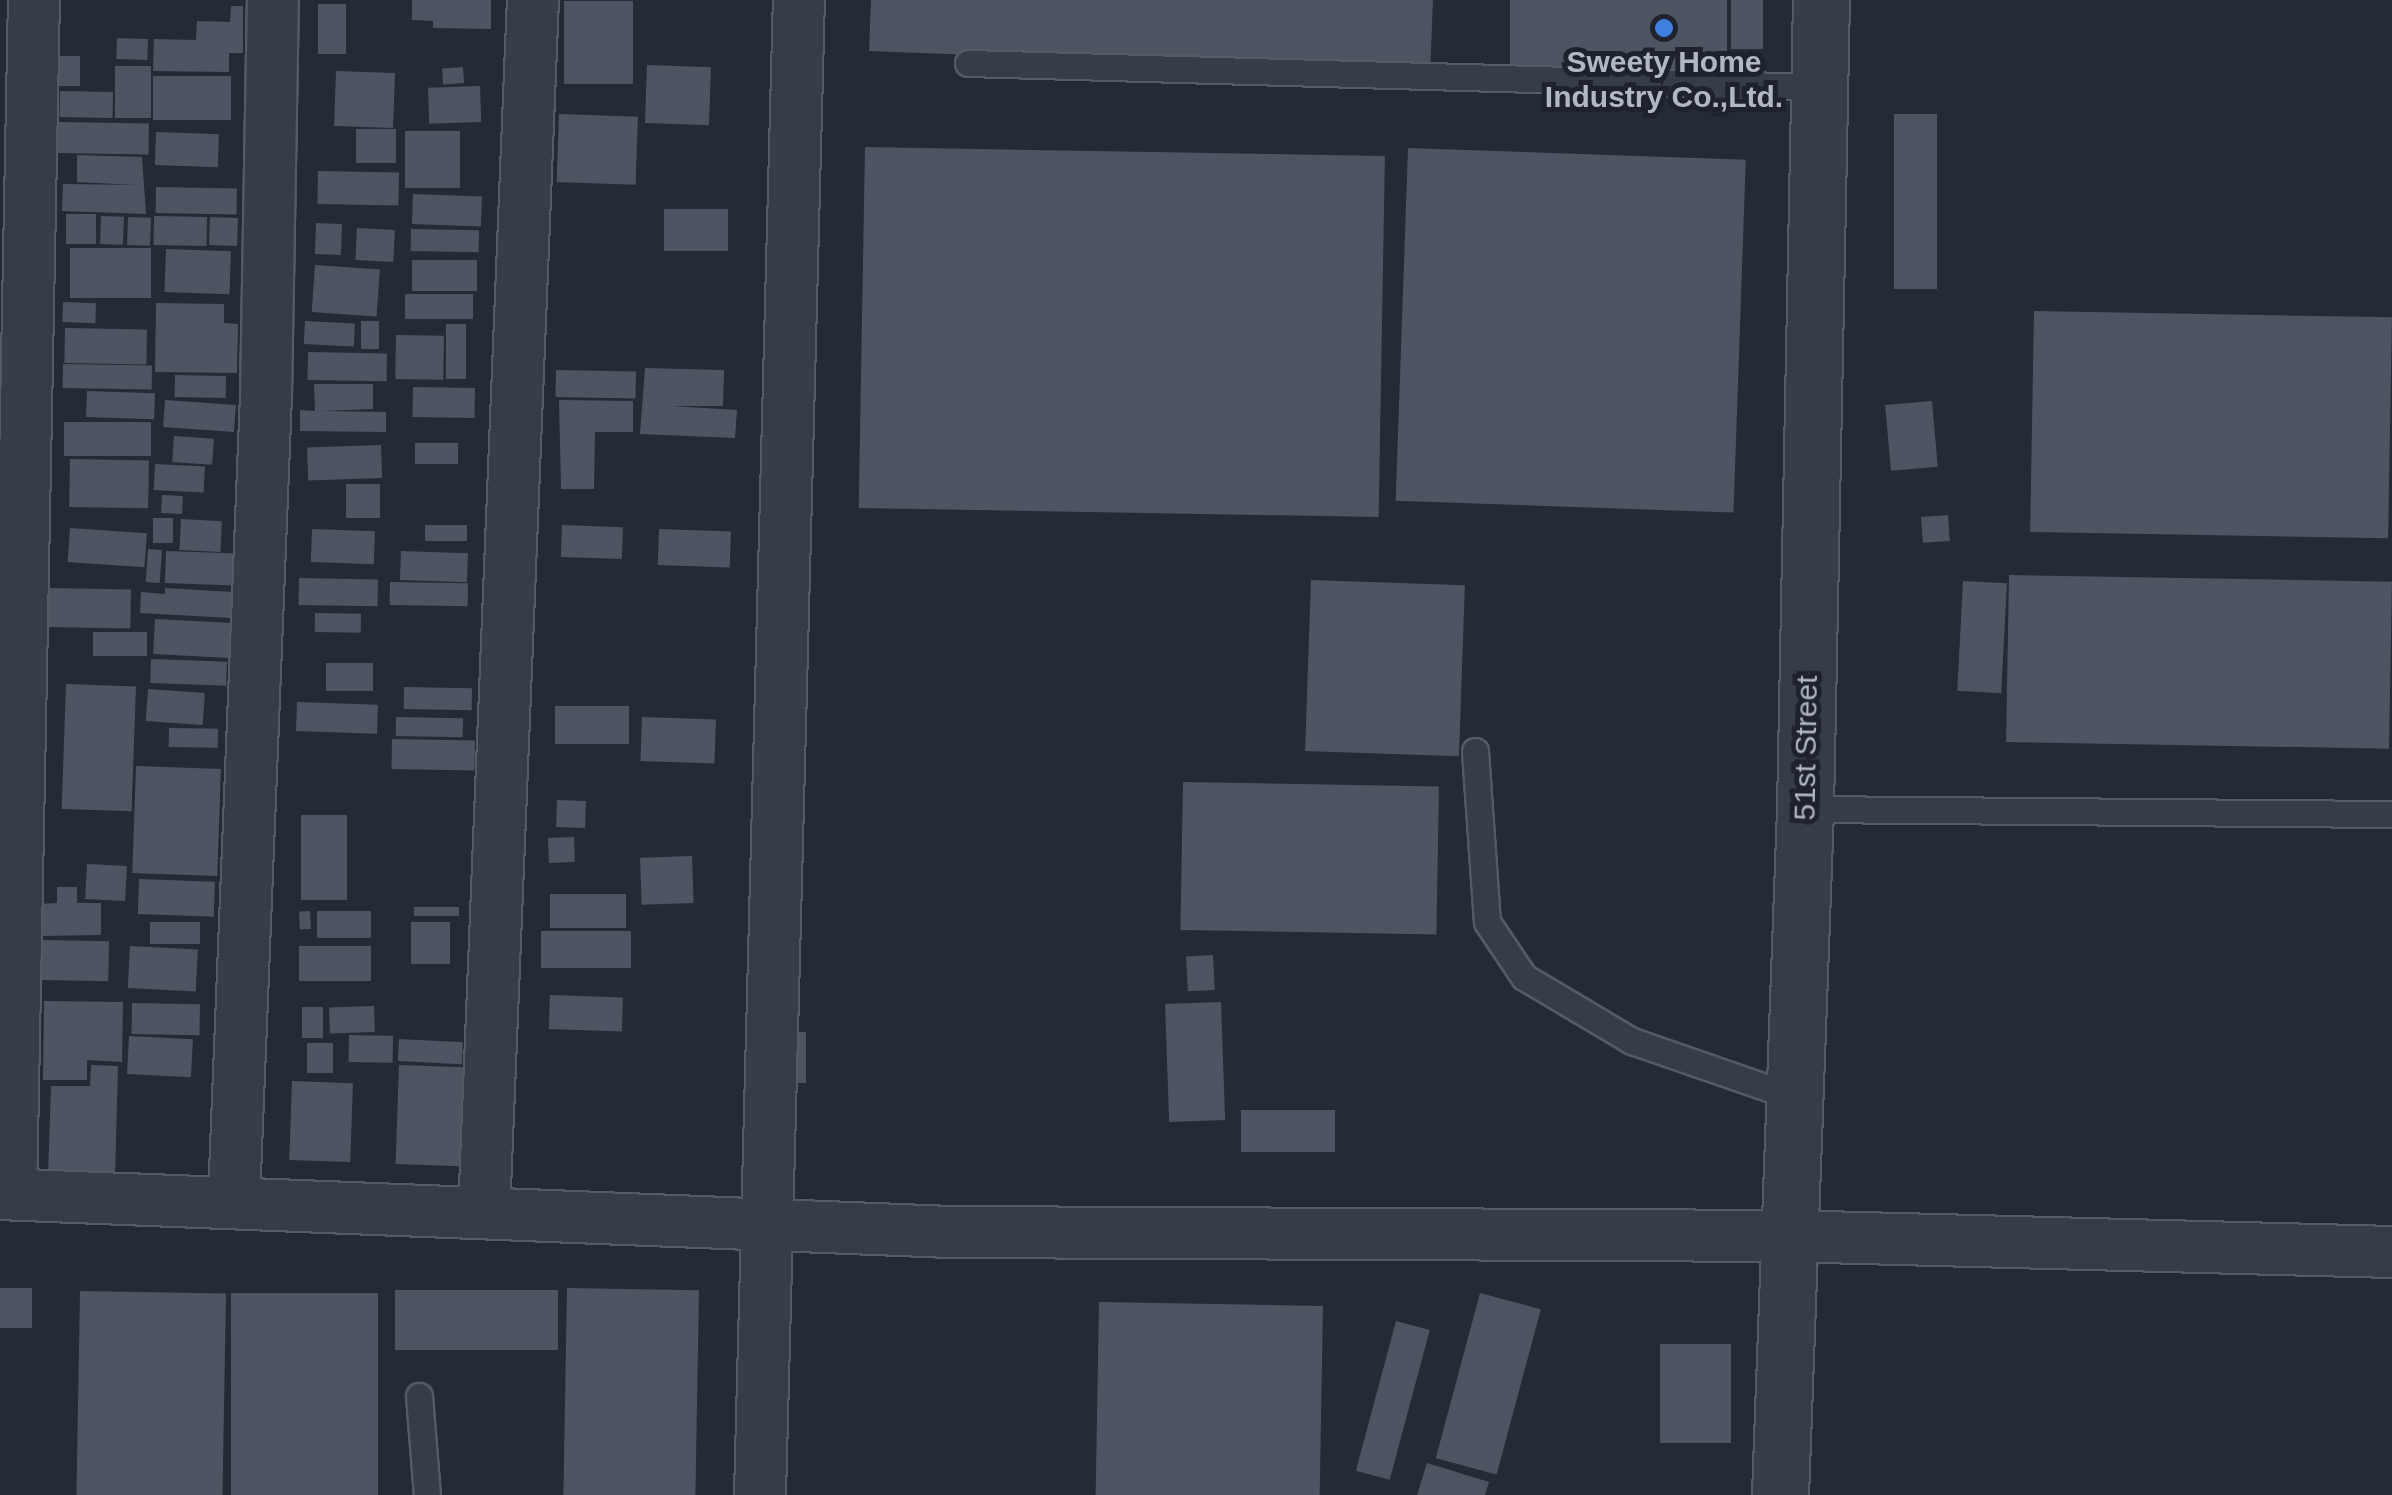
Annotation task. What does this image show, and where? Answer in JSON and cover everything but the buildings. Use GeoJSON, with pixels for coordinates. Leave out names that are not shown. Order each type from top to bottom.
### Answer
{"type":"FeatureCollection","features":[{"type":"Feature","properties":{"kind":"street"},"geometry":{"type":"LineString","coordinates":[[34,0],[6,1194],[234,1199],[766,1226],[1784,1236],[2392,1252]]}},
{"type":"Feature","properties":{"kind":"street"},"geometry":{"type":"LineString","coordinates":[[234,1199],[266,396],[273,0]]}},
{"type":"Feature","properties":{"kind":"street"},"geometry":{"type":"LineString","coordinates":[[484,1213],[533,0]]}},
{"type":"Feature","properties":{"kind":"street"},"geometry":{"type":"LineString","coordinates":[[760,1495],[800,0]]}},
{"type":"Feature","properties":{"kind":"street","name":"51st Street"},"geometry":{"type":"LineString","coordinates":[[1768,1491],[1805,808],[1821,0]]}},
{"type":"Feature","properties":{"kind":"lane"},"geometry":{"type":"LineString","coordinates":[[968,63],[1819,87]]}},
{"type":"Feature","properties":{"kind":"lane"},"geometry":{"type":"LineString","coordinates":[[1474,751],[1487,922],[1524,977],[1632,1041],[1791,1096]]}},
{"type":"Feature","properties":{"kind":"lane"},"geometry":{"type":"LineString","coordinates":[[1805,808],[2392,814]]}},
{"type":"Feature","properties":{"kind":"lane"},"geometry":{"type":"LineString","coordinates":[[419,1396],[428,1495]]}},
{"type":"Feature","properties":{"kind":"place","name":"Sweety Home Industry Co.,Ltd."},"geometry":{"type":"Point","coordinates":[1664,28]}}]}
